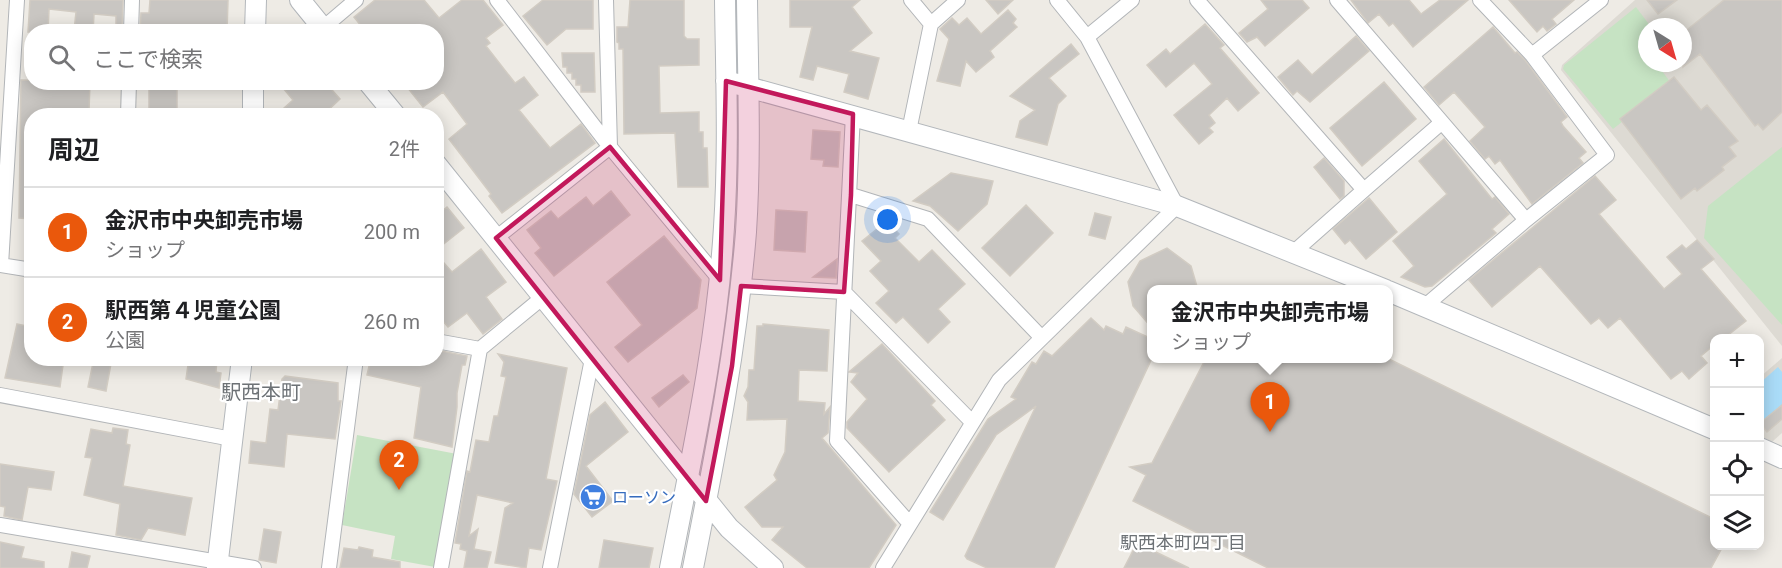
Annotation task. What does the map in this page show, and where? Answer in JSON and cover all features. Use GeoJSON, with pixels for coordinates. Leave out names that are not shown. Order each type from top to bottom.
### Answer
{"type":"FeatureCollection","features":[{"type":"Feature","properties":{"kind":"street"},"geometry":{"type":"LineString","coordinates":[[17,0],[0,265],[24,269]]}},
{"type":"Feature","properties":{"kind":"street"},"geometry":{"type":"LineString","coordinates":[[131,24],[132,0]]}},
{"type":"Feature","properties":{"kind":"street"},"geometry":{"type":"LineString","coordinates":[[255,0],[255,24]]}},
{"type":"Feature","properties":{"kind":"street"},"geometry":{"type":"LineString","coordinates":[[300,0],[319,24]]}},
{"type":"Feature","properties":{"kind":"street"},"geometry":{"type":"LineString","coordinates":[[330,24],[356,0]]}},
{"type":"Feature","properties":{"kind":"street"},"geometry":{"type":"LineString","coordinates":[[496,0],[610,147],[720,280]]}},
{"type":"Feature","properties":{"kind":"street"},"geometry":{"type":"LineString","coordinates":[[606,0],[610,147]]}},
{"type":"Feature","properties":{"kind":"street"},"geometry":{"type":"LineString","coordinates":[[670,568],[706,387],[720,280],[725,206],[725,0]]}},
{"type":"Feature","properties":{"kind":"street"},"geometry":{"type":"LineString","coordinates":[[693,568],[732,366],[741,286],[746,229],[747,0]]}},
{"type":"Feature","properties":{"kind":"street"},"geometry":{"type":"LineString","coordinates":[[911,0],[931,24]]}},
{"type":"Feature","properties":{"kind":"street"},"geometry":{"type":"LineString","coordinates":[[909,130],[931,24],[958,0]]}},
{"type":"Feature","properties":{"kind":"street"},"geometry":{"type":"LineString","coordinates":[[1057,0],[1087,37],[1177,206]]}},
{"type":"Feature","properties":{"kind":"street"},"geometry":{"type":"LineString","coordinates":[[1087,37],[1132,0]]}},
{"type":"Feature","properties":{"kind":"street"},"geometry":{"type":"LineString","coordinates":[[1197,0],[1364,190]]}},
{"type":"Feature","properties":{"kind":"street"},"geometry":{"type":"LineString","coordinates":[[1336,0],[1526,220]]}},
{"type":"Feature","properties":{"kind":"street"},"geometry":{"type":"LineString","coordinates":[[1425,306],[1607,155],[1532,55],[1480,0]]}},
{"type":"Feature","properties":{"kind":"street"},"geometry":{"type":"LineString","coordinates":[[1532,55],[1601,0]]}},
{"type":"Feature","properties":{"kind":"street"},"geometry":{"type":"LineString","coordinates":[[726,81],[853,114],[1177,206],[1375,285]]}},
{"type":"Feature","properties":{"kind":"street"},"geometry":{"type":"LineString","coordinates":[[128,108],[129,90]]}},
{"type":"Feature","properties":{"kind":"street"},"geometry":{"type":"LineString","coordinates":[[253,108],[254,90]]}},
{"type":"Feature","properties":{"kind":"street"},"geometry":{"type":"LineString","coordinates":[[375,90],[389,108]]}},
{"type":"Feature","properties":{"kind":"street"},"geometry":{"type":"LineString","coordinates":[[853,114],[851,195],[837,441],[910,524]]}},
{"type":"Feature","properties":{"kind":"street"},"geometry":{"type":"LineString","coordinates":[[1295,252],[1440,123]]}},
{"type":"Feature","properties":{"kind":"street"},"geometry":{"type":"LineString","coordinates":[[496,238],[610,147]]}},
{"type":"Feature","properties":{"kind":"street"},"geometry":{"type":"LineString","coordinates":[[444,174],[706,501],[729,528],[773,568]]}},
{"type":"Feature","properties":{"kind":"street"},"geometry":{"type":"LineString","coordinates":[[851,195],[928,219],[1042,338]]}},
{"type":"Feature","properties":{"kind":"street"},"geometry":{"type":"LineString","coordinates":[[883,568],[999,380],[1177,206]]}},
{"type":"Feature","properties":{"kind":"street"},"geometry":{"type":"LineString","coordinates":[[741,286],[844,292],[972,422]]}},
{"type":"Feature","properties":{"kind":"street"},"geometry":{"type":"LineString","coordinates":[[1393,293],[1710,427]]}},
{"type":"Feature","properties":{"kind":"street"},"geometry":{"type":"LineString","coordinates":[[441,568],[480,349],[542,298]]}},
{"type":"Feature","properties":{"kind":"street"},"geometry":{"type":"LineString","coordinates":[[444,342],[480,349]]}},
{"type":"Feature","properties":{"kind":"street"},"geometry":{"type":"LineString","coordinates":[[550,568],[592,359]]}},
{"type":"Feature","properties":{"kind":"street"},"geometry":{"type":"LineString","coordinates":[[217,565],[241,366]]}},
{"type":"Feature","properties":{"kind":"street"},"geometry":{"type":"LineString","coordinates":[[329,568],[355,366]]}},
{"type":"Feature","properties":{"kind":"street"},"geometry":{"type":"LineString","coordinates":[[0,394],[232,439]]}},
{"type":"Feature","properties":{"kind":"street"},"geometry":{"type":"LineString","coordinates":[[1764,450],[1782,458]]}},
{"type":"Feature","properties":{"kind":"street"},"geometry":{"type":"LineString","coordinates":[[0,525],[217,565],[254,568]]}},
{"type":"Feature","properties":{"kind":"highlighted area"},"geometry":{"type":"Polygon","coordinates":[[[726,81],[853,114],[851,195],[844,292],[741,286],[732,366],[706,501],[496,238],[610,147],[720,280],[726,81]]]}},
{"type":"Feature","properties":{"kind":"shaded area"},"geometry":{"type":"Polygon","coordinates":[[[1635,0],[1782,0],[1782,346],[1561,70],[1562,65],[1635,0]]]}},
{"type":"Feature","properties":{"kind":"shaded area"},"geometry":{"type":"Polygon","coordinates":[[[1782,358],[1782,433],[1772,442],[1764,438],[1764,374],[1782,358]]]}},
{"type":"Feature","properties":{"kind":"green space"},"geometry":{"type":"Polygon","coordinates":[[[1636,7],[1644,18],[1638,18],[1638,72],[1663,72],[1671,83],[1613,129],[1563,69],[1564,65],[1636,7]]]}},
{"type":"Feature","properties":{"kind":"green space"},"geometry":{"type":"Polygon","coordinates":[[[1782,147],[1782,325],[1704,238],[1708,206],[1782,147]]]}},
{"type":"Feature","properties":{"kind":"green space"},"geometry":{"type":"Polygon","coordinates":[[[357,435],[457,454],[435,567],[391,559],[395,536],[342,525],[357,435]]]}},
{"type":"Feature","properties":{"kind":"water"},"geometry":{"type":"Polygon","coordinates":[[[1778,367],[1782,372],[1782,408],[1764,423],[1764,388],[1764,379],[1778,367]]]}},
{"type":"Feature","properties":{"kind":"building"},"geometry":{"type":"Polygon","coordinates":[[[30,0],[123,0],[122,24],[116,24],[116,16],[94,14],[93,24],[75,24],[76,12],[49,9],[48,24],[28,24],[30,0]]]}},
{"type":"Feature","properties":{"kind":"building"},"geometry":{"type":"Polygon","coordinates":[[[150,0],[228,0],[227,24],[140,24],[141,13],[149,13],[150,0]]]}},
{"type":"Feature","properties":{"kind":"building"},"geometry":{"type":"Polygon","coordinates":[[[375,0],[424,0],[439,18],[462,0],[483,0],[503,25],[486,38],[490,43],[486,46],[515,83],[524,77],[538,95],[519,110],[550,148],[581,124],[595,143],[502,213],[489,196],[491,194],[449,139],[467,124],[443,92],[423,107],[409,90],[444,90],[444,24],[360,24],[354,17],[375,0]]]}},
{"type":"Feature","properties":{"kind":"building"},"geometry":{"type":"Polygon","coordinates":[[[543,0],[593,0],[593,29],[566,29],[547,45],[523,16],[543,0]]]}},
{"type":"Feature","properties":{"kind":"building"},"geometry":{"type":"Polygon","coordinates":[[[630,0],[684,0],[684,36],[687,39],[699,39],[699,65],[659,66],[660,113],[699,112],[699,132],[703,132],[703,148],[707,148],[708,187],[678,187],[675,133],[624,134],[623,49],[619,49],[617,42],[617,27],[628,27],[630,0]]]}},
{"type":"Feature","properties":{"kind":"building"},"geometry":{"type":"Polygon","coordinates":[[[790,0],[860,0],[852,7],[872,33],[850,51],[879,58],[868,99],[844,92],[849,74],[817,66],[813,80],[800,77],[812,27],[790,27],[790,0]]]}},
{"type":"Feature","properties":{"kind":"building"},"geometry":{"type":"Polygon","coordinates":[[[986,0],[1013,0],[998,14],[986,0]]]}},
{"type":"Feature","properties":{"kind":"building"},"geometry":{"type":"Polygon","coordinates":[[[1261,0],[1302,0],[1309,8],[1265,46],[1257,37],[1247,42],[1239,33],[1268,9],[1261,0]]]}},
{"type":"Feature","properties":{"kind":"building"},"geometry":{"type":"Polygon","coordinates":[[[1351,0],[1409,0],[1421,14],[1440,0],[1468,0],[1413,47],[1393,23],[1389,26],[1379,14],[1368,23],[1351,0]]]}},
{"type":"Feature","properties":{"kind":"building"},"geometry":{"type":"Polygon","coordinates":[[[1509,0],[1574,0],[1552,19],[1556,24],[1547,31],[1543,26],[1537,32],[1509,0]]]}},
{"type":"Feature","properties":{"kind":"building"},"geometry":{"type":"Polygon","coordinates":[[[1647,0],[1677,0],[1658,14],[1647,0]]]}},
{"type":"Feature","properties":{"kind":"building"},"geometry":{"type":"Polygon","coordinates":[[[1724,0],[1782,0],[1782,112],[1763,130],[1758,124],[1755,126],[1700,54],[1692,60],[1692,26],[1724,0]]]}},
{"type":"Feature","properties":{"kind":"building"},"geometry":{"type":"Polygon","coordinates":[[[1008,10],[1016,19],[1013,23],[1017,27],[990,51],[994,57],[976,72],[966,61],[960,86],[937,81],[949,39],[940,29],[952,18],[959,25],[967,18],[981,34],[1008,10]]]}},
{"type":"Feature","properties":{"kind":"building"},"geometry":{"type":"Polygon","coordinates":[[[1205,24],[1224,45],[1220,48],[1259,93],[1238,111],[1227,98],[1209,115],[1215,123],[1209,128],[1213,132],[1199,144],[1174,115],[1212,84],[1194,63],[1166,87],[1147,65],[1166,49],[1170,54],[1205,24]]]}},
{"type":"Feature","properties":{"kind":"building"},"geometry":{"type":"Polygon","coordinates":[[[1493,27],[1515,53],[1517,52],[1525,60],[1567,117],[1561,122],[1563,126],[1586,152],[1579,158],[1583,163],[1532,204],[1500,160],[1495,164],[1489,156],[1485,159],[1470,141],[1485,127],[1454,92],[1439,105],[1424,87],[1493,27]]]}},
{"type":"Feature","properties":{"kind":"building"},"geometry":{"type":"Polygon","coordinates":[[[1356,36],[1369,51],[1310,102],[1297,91],[1293,95],[1278,77],[1298,60],[1312,75],[1356,36]]]}},
{"type":"Feature","properties":{"kind":"building"},"geometry":{"type":"Polygon","coordinates":[[[1071,44],[1079,54],[1049,78],[1066,96],[1058,104],[1047,145],[1016,137],[1020,121],[1035,110],[1010,96],[1071,44]]]}},
{"type":"Feature","properties":{"kind":"building"},"geometry":{"type":"Polygon","coordinates":[[[562,53],[594,53],[595,92],[581,92],[581,85],[576,85],[576,79],[572,79],[572,73],[567,73],[567,67],[563,67],[562,53]]]}},
{"type":"Feature","properties":{"kind":"building"},"geometry":{"type":"Polygon","coordinates":[[[1674,77],[1701,110],[1707,105],[1738,141],[1729,147],[1736,156],[1722,167],[1724,170],[1697,191],[1695,188],[1681,199],[1620,119],[1674,77]]]}},
{"type":"Feature","properties":{"kind":"building"},"geometry":{"type":"Polygon","coordinates":[[[21,80],[24,80],[24,90],[90,90],[89,108],[24,108],[24,218],[19,218],[21,80]]]}},
{"type":"Feature","properties":{"kind":"building"},"geometry":{"type":"Polygon","coordinates":[[[1384,82],[1416,119],[1362,166],[1330,128],[1384,82]]]}},
{"type":"Feature","properties":{"kind":"building"},"geometry":{"type":"Polygon","coordinates":[[[149,90],[177,90],[177,108],[149,108],[149,90]]]}},
{"type":"Feature","properties":{"kind":"building"},"geometry":{"type":"Polygon","coordinates":[[[285,90],[332,90],[340,99],[330,108],[284,108],[293,100],[285,90]]]}},
{"type":"Feature","properties":{"kind":"building"},"geometry":{"type":"Polygon","coordinates":[[[813,130],[840,132],[838,167],[823,166],[824,160],[811,159],[813,130]]]}},
{"type":"Feature","properties":{"kind":"building"},"geometry":{"type":"Polygon","coordinates":[[[1444,139],[1492,199],[1495,197],[1509,214],[1492,229],[1496,233],[1432,286],[1425,287],[1401,277],[1414,266],[1393,241],[1447,194],[1419,161],[1444,139]]]}},
{"type":"Feature","properties":{"kind":"building"},"geometry":{"type":"Polygon","coordinates":[[[1324,158],[1344,181],[1344,196],[1340,199],[1314,167],[1324,158]]]}},
{"type":"Feature","properties":{"kind":"building"},"geometry":{"type":"Polygon","coordinates":[[[951,173],[993,181],[987,204],[958,231],[930,206],[913,201],[951,173]]]}},
{"type":"Feature","properties":{"kind":"building"},"geometry":{"type":"Polygon","coordinates":[[[1595,176],[1616,200],[1599,214],[1664,289],[1682,274],[1667,257],[1682,245],[1686,249],[1697,240],[1714,259],[1701,269],[1746,321],[1729,334],[1710,334],[1710,348],[1701,356],[1707,363],[1689,379],[1682,371],[1671,379],[1620,318],[1608,328],[1599,318],[1591,324],[1540,266],[1492,307],[1469,280],[1595,176]]]}},
{"type":"Feature","properties":{"kind":"building"},"geometry":{"type":"Polygon","coordinates":[[[611,191],[630,215],[554,276],[535,253],[541,248],[527,230],[551,211],[558,219],[586,197],[593,206],[611,191]]]}},
{"type":"Feature","properties":{"kind":"building"},"geometry":{"type":"Polygon","coordinates":[[[1369,198],[1397,232],[1366,259],[1350,240],[1345,244],[1333,229],[1369,198]]]}},
{"type":"Feature","properties":{"kind":"building"},"geometry":{"type":"Polygon","coordinates":[[[1026,205],[1053,233],[1010,276],[982,248],[1026,205]]]}},
{"type":"Feature","properties":{"kind":"building"},"geometry":{"type":"Polygon","coordinates":[[[447,207],[464,228],[444,244],[444,209],[447,207]]]}},
{"type":"Feature","properties":{"kind":"building"},"geometry":{"type":"Polygon","coordinates":[[[776,210],[807,212],[805,252],[774,250],[776,210]]]}},
{"type":"Feature","properties":{"kind":"building"},"geometry":{"type":"Polygon","coordinates":[[[1095,213],[1111,217],[1105,239],[1089,235],[1095,213]]]}},
{"type":"Feature","properties":{"kind":"building"},"geometry":{"type":"Polygon","coordinates":[[[887,221],[899,234],[895,238],[919,262],[932,250],[965,284],[938,309],[950,322],[928,343],[903,317],[896,323],[876,303],[889,291],[870,271],[881,261],[862,241],[887,221]]]}},
{"type":"Feature","properties":{"kind":"building"},"geometry":{"type":"Polygon","coordinates":[[[664,236],[701,280],[697,308],[628,362],[615,347],[642,325],[607,282],[664,236]]]}},
{"type":"Feature","properties":{"kind":"building"},"geometry":{"type":"Polygon","coordinates":[[[1167,248],[1191,266],[1197,285],[1147,285],[1147,322],[1133,306],[1128,282],[1140,261],[1167,248]]]}},
{"type":"Feature","properties":{"kind":"building"},"geometry":{"type":"Polygon","coordinates":[[[481,249],[506,282],[486,297],[502,319],[483,334],[467,313],[448,327],[444,322],[444,263],[452,272],[481,249]]]}},
{"type":"Feature","properties":{"kind":"building"},"geometry":{"type":"Polygon","coordinates":[[[837,259],[836,278],[813,277],[837,259]]]}},
{"type":"Feature","properties":{"kind":"building"},"geometry":{"type":"Polygon","coordinates":[[[1091,318],[1104,330],[1106,326],[1123,334],[1126,327],[1147,337],[1147,363],[1150,363],[1054,568],[987,568],[965,556],[1036,406],[996,435],[943,520],[930,512],[988,419],[1016,399],[1011,397],[1032,362],[1036,364],[1044,351],[1052,356],[1091,318]]]}},
{"type":"Feature","properties":{"kind":"building"},"geometry":{"type":"Polygon","coordinates":[[[17,324],[24,325],[24,366],[63,366],[60,387],[5,378],[17,324]]]}},
{"type":"Feature","properties":{"kind":"building"},"geometry":{"type":"Polygon","coordinates":[[[763,324],[829,330],[827,371],[799,370],[798,401],[825,403],[824,414],[830,407],[828,433],[822,438],[896,525],[869,568],[807,568],[772,540],[783,527],[762,527],[745,507],[777,480],[774,475],[785,452],[787,419],[747,420],[748,402],[744,396],[748,387],[749,370],[754,370],[757,326],[763,326],[763,324]]]}},
{"type":"Feature","properties":{"kind":"building"},"geometry":{"type":"Polygon","coordinates":[[[882,344],[935,401],[931,405],[945,420],[889,472],[847,428],[847,422],[867,399],[851,382],[858,373],[849,372],[882,344]]]}},
{"type":"Feature","properties":{"kind":"building"},"geometry":{"type":"Polygon","coordinates":[[[444,352],[467,356],[465,365],[462,365],[457,393],[452,447],[414,438],[421,387],[367,375],[369,366],[444,366],[444,352]]]}},
{"type":"Feature","properties":{"kind":"building"},"geometry":{"type":"Polygon","coordinates":[[[498,354],[567,368],[546,479],[557,481],[541,550],[529,548],[526,568],[495,563],[505,508],[513,503],[477,495],[469,536],[478,529],[474,549],[491,552],[487,568],[464,568],[467,551],[460,549],[461,544],[455,543],[467,471],[470,472],[476,440],[489,442],[494,416],[498,416],[506,377],[501,376],[504,362],[498,354]]]}},
{"type":"Feature","properties":{"kind":"building"},"geometry":{"type":"Polygon","coordinates":[[[1393,361],[1710,517],[1710,550],[1721,550],[1711,568],[1268,568],[1133,501],[1146,475],[1130,467],[1152,463],[1203,363],[1393,363],[1393,361]]]}},
{"type":"Feature","properties":{"kind":"building"},"geometry":{"type":"Polygon","coordinates":[[[92,366],[111,366],[106,391],[88,387],[92,366]]]}},
{"type":"Feature","properties":{"kind":"building"},"geometry":{"type":"Polygon","coordinates":[[[188,366],[216,366],[216,372],[221,373],[219,388],[186,379],[188,366]]]}},
{"type":"Feature","properties":{"kind":"building"},"geometry":{"type":"Polygon","coordinates":[[[683,375],[689,382],[659,407],[652,398],[683,375]]]}},
{"type":"Feature","properties":{"kind":"building"},"geometry":{"type":"Polygon","coordinates":[[[285,376],[338,383],[338,401],[341,401],[335,439],[287,434],[284,467],[249,463],[251,441],[266,443],[270,409],[278,410],[282,379],[285,376]]]}},
{"type":"Feature","properties":{"kind":"building"},"geometry":{"type":"Polygon","coordinates":[[[605,402],[628,432],[586,466],[613,501],[592,517],[574,494],[590,415],[605,402]]]}},
{"type":"Feature","properties":{"kind":"building"},"geometry":{"type":"Polygon","coordinates":[[[1782,405],[1782,419],[1767,432],[1764,428],[1764,420],[1782,405]]]}},
{"type":"Feature","properties":{"kind":"building"},"geometry":{"type":"Polygon","coordinates":[[[113,428],[128,430],[126,444],[130,445],[123,486],[192,498],[185,535],[148,528],[141,540],[116,535],[120,504],[84,495],[92,458],[85,457],[91,429],[112,433],[113,428]]]}},
{"type":"Feature","properties":{"kind":"building"},"geometry":{"type":"Polygon","coordinates":[[[0,464],[54,472],[51,490],[28,487],[22,520],[4,516],[5,507],[0,506],[0,464]]]}},
{"type":"Feature","properties":{"kind":"building"},"geometry":{"type":"Polygon","coordinates":[[[264,529],[281,532],[276,563],[259,560],[264,529]]]}},
{"type":"Feature","properties":{"kind":"building"},"geometry":{"type":"Polygon","coordinates":[[[604,540],[653,548],[649,568],[599,568],[604,540]]]}},
{"type":"Feature","properties":{"kind":"building"},"geometry":{"type":"Polygon","coordinates":[[[0,542],[24,547],[21,558],[44,562],[44,568],[0,568],[0,542]]]}},
{"type":"Feature","properties":{"kind":"building"},"geometry":{"type":"Polygon","coordinates":[[[1137,543],[1189,568],[1124,568],[1137,543]]]}},
{"type":"Feature","properties":{"kind":"building"},"geometry":{"type":"Polygon","coordinates":[[[359,547],[373,550],[372,557],[400,562],[400,568],[340,568],[344,548],[358,550],[359,547]]]}},
{"type":"Feature","properties":{"kind":"building"},"geometry":{"type":"Polygon","coordinates":[[[72,552],[90,556],[87,568],[69,568],[72,552]]]}},
{"type":"Feature","properties":{"kind":"place","name":"金沢市中央卸売市場"},"geometry":{"type":"Point","coordinates":[1270,432]}},
{"type":"Feature","properties":{"kind":"place","name":"駅西第４児童公園"},"geometry":{"type":"Point","coordinates":[399,490]}},
{"type":"Feature","properties":{"kind":"place","name":"ローソン"},"geometry":{"type":"Point","coordinates":[593,497]}},
{"type":"Feature","properties":{"kind":"district","name":"駅西本町"},"geometry":{"type":"Point","coordinates":[261,392]}},
{"type":"Feature","properties":{"kind":"district","name":"駅西本町四丁目"},"geometry":{"type":"Point","coordinates":[1183,543]}}]}
